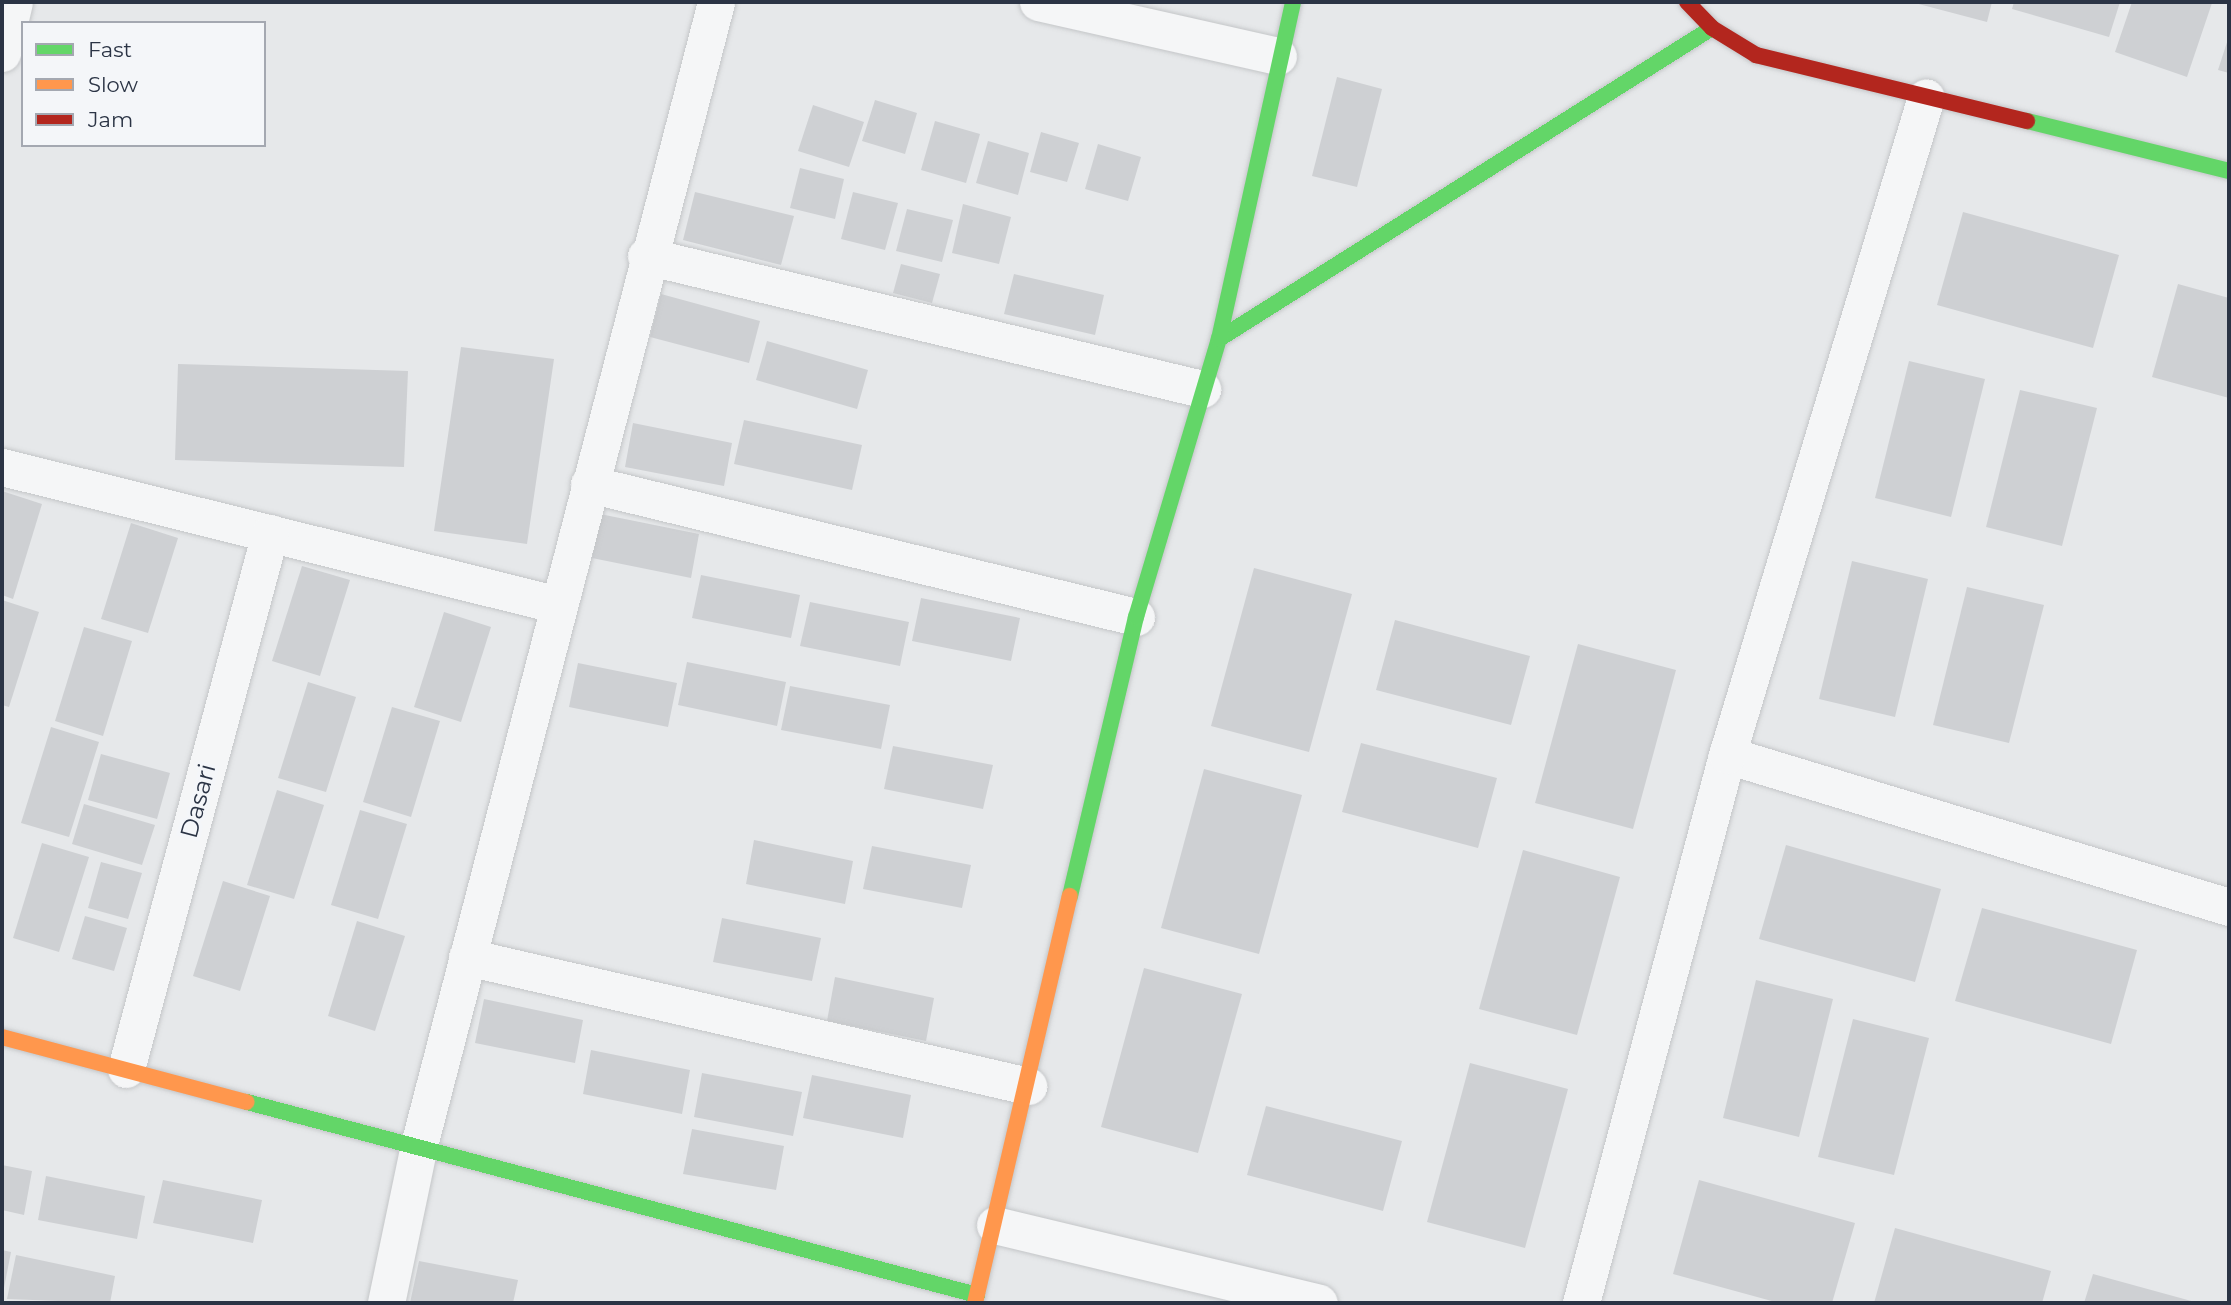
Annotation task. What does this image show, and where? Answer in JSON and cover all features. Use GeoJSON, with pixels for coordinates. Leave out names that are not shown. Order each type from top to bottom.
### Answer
{"type":"FeatureCollection","features":[{"type":"Feature","properties":{"kind":"street"},"geometry":{"type":"LineString","coordinates":[[386,1303],[419,1145],[646,256],[716,2]]}},
{"type":"Feature","properties":{"kind":"street"},"geometry":{"type":"LineString","coordinates":[[1038,2],[1278,56]]}},
{"type":"Feature","properties":{"kind":"street"},"geometry":{"type":"LineString","coordinates":[[2,1037],[419,1145],[976,1299],[1136,617],[1219,339],[1278,56],[1293,2]]}},
{"type":"Feature","properties":{"kind":"street"},"geometry":{"type":"LineString","coordinates":[[1687,2],[1712,28],[1756,55],[2229,171]]}},
{"type":"Feature","properties":{"kind":"street"},"geometry":{"type":"LineString","coordinates":[[1219,339],[1712,28]]}},
{"type":"Feature","properties":{"kind":"street"},"geometry":{"type":"LineString","coordinates":[[1581,1303],[1727,755],[1926,97]]}},
{"type":"Feature","properties":{"kind":"street"},"geometry":{"type":"LineString","coordinates":[[646,256],[1202,389]]}},
{"type":"Feature","properties":{"kind":"street"},"geometry":{"type":"LineString","coordinates":[[2,467],[559,605]]}},
{"type":"Feature","properties":{"kind":"street"},"geometry":{"type":"LineString","coordinates":[[589,484],[1136,617]]}},
{"type":"Feature","properties":{"kind":"street","name":"Dasari"},"geometry":{"type":"LineString","coordinates":[[126,1069],[270,533]]}},
{"type":"Feature","properties":{"kind":"street"},"geometry":{"type":"LineString","coordinates":[[1727,755],[2229,907]]}},
{"type":"Feature","properties":{"kind":"street"},"geometry":{"type":"LineString","coordinates":[[467,957],[1028,1086]]}},
{"type":"Feature","properties":{"kind":"street"},"geometry":{"type":"LineString","coordinates":[[995,1224],[1319,1303]]}},
{"type":"Feature","properties":{"kind":"building"},"geometry":{"type":"Polygon","coordinates":[[[1911,2],[1992,2],[1987,22],[1911,2]]]}},
{"type":"Feature","properties":{"kind":"building"},"geometry":{"type":"Polygon","coordinates":[[[2014,2],[2120,2],[2109,37],[2012,9],[2014,2]]]}},
{"type":"Feature","properties":{"kind":"building"},"geometry":{"type":"Polygon","coordinates":[[[2132,2],[2212,3],[2187,77],[2115,52],[2132,2]]]}},
{"type":"Feature","properties":{"kind":"building"},"geometry":{"type":"Polygon","coordinates":[[[2229,36],[2229,73],[2218,70],[2229,36]]]}},
{"type":"Feature","properties":{"kind":"building"},"geometry":{"type":"Polygon","coordinates":[[[1337,77],[1382,89],[1357,187],[1312,176],[1337,77]]]}},
{"type":"Feature","properties":{"kind":"building"},"geometry":{"type":"Polygon","coordinates":[[[875,100],[917,113],[905,154],[862,141],[875,100]]]}},
{"type":"Feature","properties":{"kind":"building"},"geometry":{"type":"Polygon","coordinates":[[[813,105],[864,122],[849,167],[798,151],[813,105]]]}},
{"type":"Feature","properties":{"kind":"building"},"geometry":{"type":"Polygon","coordinates":[[[935,121],[980,134],[966,183],[921,170],[935,121]]]}},
{"type":"Feature","properties":{"kind":"building"},"geometry":{"type":"Polygon","coordinates":[[[1041,132],[1079,143],[1067,182],[1030,172],[1041,132]]]}},
{"type":"Feature","properties":{"kind":"building"},"geometry":{"type":"Polygon","coordinates":[[[988,141],[1029,153],[1018,195],[976,183],[988,141]]]}},
{"type":"Feature","properties":{"kind":"building"},"geometry":{"type":"Polygon","coordinates":[[[1098,144],[1141,157],[1128,201],[1085,189],[1098,144]]]}},
{"type":"Feature","properties":{"kind":"building"},"geometry":{"type":"Polygon","coordinates":[[[800,168],[844,179],[835,219],[790,208],[800,168]]]}},
{"type":"Feature","properties":{"kind":"building"},"geometry":{"type":"Polygon","coordinates":[[[695,192],[794,216],[781,265],[683,240],[695,192]]]}},
{"type":"Feature","properties":{"kind":"building"},"geometry":{"type":"Polygon","coordinates":[[[853,192],[898,203],[885,250],[841,239],[853,192]]]}},
{"type":"Feature","properties":{"kind":"building"},"geometry":{"type":"Polygon","coordinates":[[[963,204],[1011,217],[999,264],[952,253],[963,204]]]}},
{"type":"Feature","properties":{"kind":"building"},"geometry":{"type":"Polygon","coordinates":[[[907,209],[953,220],[942,262],[896,251],[907,209]]]}},
{"type":"Feature","properties":{"kind":"building"},"geometry":{"type":"Polygon","coordinates":[[[1963,212],[2119,255],[2093,348],[1937,305],[1963,212]]]}},
{"type":"Feature","properties":{"kind":"building"},"geometry":{"type":"Polygon","coordinates":[[[901,264],[940,274],[932,303],[893,293],[901,264]]]}},
{"type":"Feature","properties":{"kind":"building"},"geometry":{"type":"Polygon","coordinates":[[[1014,274],[1104,295],[1095,335],[1004,314],[1014,274]]]}},
{"type":"Feature","properties":{"kind":"building"},"geometry":{"type":"Polygon","coordinates":[[[2178,284],[2229,298],[2229,398],[2152,377],[2178,284]]]}},
{"type":"Feature","properties":{"kind":"building"},"geometry":{"type":"Polygon","coordinates":[[[661,294],[760,321],[749,363],[650,337],[661,294]]]}},
{"type":"Feature","properties":{"kind":"building"},"geometry":{"type":"Polygon","coordinates":[[[767,341],[868,370],[857,409],[756,380],[767,341]]]}},
{"type":"Feature","properties":{"kind":"building"},"geometry":{"type":"Polygon","coordinates":[[[461,347],[554,359],[527,544],[434,531],[461,347]]]}},
{"type":"Feature","properties":{"kind":"building"},"geometry":{"type":"Polygon","coordinates":[[[1909,361],[1985,379],[1951,517],[1875,498],[1909,361]]]}},
{"type":"Feature","properties":{"kind":"building"},"geometry":{"type":"Polygon","coordinates":[[[178,364],[408,371],[404,467],[175,460],[178,364]]]}},
{"type":"Feature","properties":{"kind":"building"},"geometry":{"type":"Polygon","coordinates":[[[2020,390],[2097,408],[2062,546],[1986,527],[2020,390]]]}},
{"type":"Feature","properties":{"kind":"building"},"geometry":{"type":"Polygon","coordinates":[[[744,420],[862,445],[852,490],[734,464],[744,420]]]}},
{"type":"Feature","properties":{"kind":"building"},"geometry":{"type":"Polygon","coordinates":[[[633,423],[732,443],[724,486],[625,467],[633,423]]]}},
{"type":"Feature","properties":{"kind":"building"},"geometry":{"type":"Polygon","coordinates":[[[2,491],[42,504],[13,599],[2,595],[2,491]]]}},
{"type":"Feature","properties":{"kind":"building"},"geometry":{"type":"Polygon","coordinates":[[[600,514],[699,534],[691,578],[592,558],[600,514]]]}},
{"type":"Feature","properties":{"kind":"building"},"geometry":{"type":"Polygon","coordinates":[[[131,523],[178,538],[148,633],[101,619],[131,523]]]}},
{"type":"Feature","properties":{"kind":"building"},"geometry":{"type":"Polygon","coordinates":[[[1852,561],[1928,579],[1895,717],[1819,699],[1852,561]]]}},
{"type":"Feature","properties":{"kind":"building"},"geometry":{"type":"Polygon","coordinates":[[[302,566],[350,580],[320,676],[272,661],[302,566]]]}},
{"type":"Feature","properties":{"kind":"building"},"geometry":{"type":"Polygon","coordinates":[[[1254,568],[1352,594],[1309,752],[1211,726],[1254,568]]]}},
{"type":"Feature","properties":{"kind":"building"},"geometry":{"type":"Polygon","coordinates":[[[701,575],[800,595],[791,638],[692,618],[701,575]]]}},
{"type":"Feature","properties":{"kind":"building"},"geometry":{"type":"Polygon","coordinates":[[[1967,587],[2044,605],[2009,743],[1933,725],[1967,587]]]}},
{"type":"Feature","properties":{"kind":"building"},"geometry":{"type":"Polygon","coordinates":[[[921,598],[1020,618],[1011,661],[912,641],[921,598]]]}},
{"type":"Feature","properties":{"kind":"building"},"geometry":{"type":"Polygon","coordinates":[[[2,600],[39,612],[9,707],[2,705],[2,600]]]}},
{"type":"Feature","properties":{"kind":"building"},"geometry":{"type":"Polygon","coordinates":[[[810,602],[909,622],[900,666],[800,646],[810,602]]]}},
{"type":"Feature","properties":{"kind":"building"},"geometry":{"type":"Polygon","coordinates":[[[444,612],[491,627],[461,722],[414,707],[444,612]]]}},
{"type":"Feature","properties":{"kind":"building"},"geometry":{"type":"Polygon","coordinates":[[[1395,620],[1530,656],[1511,725],[1376,690],[1395,620]]]}},
{"type":"Feature","properties":{"kind":"building"},"geometry":{"type":"Polygon","coordinates":[[[84,627],[132,641],[103,736],[55,721],[84,627]]]}},
{"type":"Feature","properties":{"kind":"building"},"geometry":{"type":"Polygon","coordinates":[[[1578,644],[1676,670],[1633,829],[1535,803],[1578,644]]]}},
{"type":"Feature","properties":{"kind":"building"},"geometry":{"type":"Polygon","coordinates":[[[687,662],[786,682],[777,726],[678,705],[687,662]]]}},
{"type":"Feature","properties":{"kind":"building"},"geometry":{"type":"Polygon","coordinates":[[[578,663],[677,683],[668,727],[569,707],[578,663]]]}},
{"type":"Feature","properties":{"kind":"building"},"geometry":{"type":"Polygon","coordinates":[[[308,682],[356,697],[326,792],[278,778],[308,682]]]}},
{"type":"Feature","properties":{"kind":"building"},"geometry":{"type":"Polygon","coordinates":[[[790,686],[890,705],[881,749],[781,730],[790,686]]]}},
{"type":"Feature","properties":{"kind":"building"},"geometry":{"type":"Polygon","coordinates":[[[392,707],[440,721],[411,817],[363,802],[392,707]]]}},
{"type":"Feature","properties":{"kind":"building"},"geometry":{"type":"Polygon","coordinates":[[[51,727],[99,742],[69,837],[21,823],[51,727]]]}},
{"type":"Feature","properties":{"kind":"building"},"geometry":{"type":"Polygon","coordinates":[[[1361,743],[1497,778],[1478,848],[1342,812],[1361,743]]]}},
{"type":"Feature","properties":{"kind":"building"},"geometry":{"type":"Polygon","coordinates":[[[893,746],[993,765],[983,809],[884,789],[893,746]]]}},
{"type":"Feature","properties":{"kind":"building"},"geometry":{"type":"Polygon","coordinates":[[[101,754],[170,773],[157,819],[88,800],[101,754]]]}},
{"type":"Feature","properties":{"kind":"building"},"geometry":{"type":"Polygon","coordinates":[[[1204,769],[1302,795],[1259,954],[1161,928],[1204,769]]]}},
{"type":"Feature","properties":{"kind":"building"},"geometry":{"type":"Polygon","coordinates":[[[277,790],[324,805],[294,899],[247,885],[277,790]]]}},
{"type":"Feature","properties":{"kind":"building"},"geometry":{"type":"Polygon","coordinates":[[[84,804],[155,825],[142,865],[72,844],[84,804]]]}},
{"type":"Feature","properties":{"kind":"building"},"geometry":{"type":"Polygon","coordinates":[[[360,810],[407,824],[378,919],[331,905],[360,810]]]}},
{"type":"Feature","properties":{"kind":"building"},"geometry":{"type":"Polygon","coordinates":[[[754,840],[853,861],[845,904],[746,884],[754,840]]]}},
{"type":"Feature","properties":{"kind":"building"},"geometry":{"type":"Polygon","coordinates":[[[42,843],[89,857],[59,952],[13,938],[42,843]]]}},
{"type":"Feature","properties":{"kind":"building"},"geometry":{"type":"Polygon","coordinates":[[[1786,845],[1941,889],[1915,982],[1759,939],[1786,845]]]}},
{"type":"Feature","properties":{"kind":"building"},"geometry":{"type":"Polygon","coordinates":[[[872,846],[971,865],[962,908],[863,889],[872,846]]]}},
{"type":"Feature","properties":{"kind":"building"},"geometry":{"type":"Polygon","coordinates":[[[1523,850],[1620,877],[1577,1035],[1479,1009],[1523,850]]]}},
{"type":"Feature","properties":{"kind":"building"},"geometry":{"type":"Polygon","coordinates":[[[101,862],[142,873],[128,919],[88,908],[101,862]]]}},
{"type":"Feature","properties":{"kind":"building"},"geometry":{"type":"Polygon","coordinates":[[[223,881],[270,896],[240,991],[193,976],[223,881]]]}},
{"type":"Feature","properties":{"kind":"building"},"geometry":{"type":"Polygon","coordinates":[[[1982,908],[2137,950],[2111,1044],[1955,1001],[1982,908]]]}},
{"type":"Feature","properties":{"kind":"building"},"geometry":{"type":"Polygon","coordinates":[[[85,916],[127,928],[114,971],[72,959],[85,916]]]}},
{"type":"Feature","properties":{"kind":"building"},"geometry":{"type":"Polygon","coordinates":[[[722,918],[821,938],[812,981],[713,962],[722,918]]]}},
{"type":"Feature","properties":{"kind":"building"},"geometry":{"type":"Polygon","coordinates":[[[357,921],[405,936],[375,1031],[328,1016],[357,921]]]}},
{"type":"Feature","properties":{"kind":"building"},"geometry":{"type":"Polygon","coordinates":[[[1144,968],[1242,994],[1198,1153],[1101,1127],[1144,968]]]}},
{"type":"Feature","properties":{"kind":"building"},"geometry":{"type":"Polygon","coordinates":[[[835,977],[934,998],[926,1041],[827,1021],[835,977]]]}},
{"type":"Feature","properties":{"kind":"building"},"geometry":{"type":"Polygon","coordinates":[[[1756,980],[1833,999],[1799,1137],[1723,1118],[1756,980]]]}},
{"type":"Feature","properties":{"kind":"building"},"geometry":{"type":"Polygon","coordinates":[[[484,999],[583,1020],[575,1063],[475,1043],[484,999]]]}},
{"type":"Feature","properties":{"kind":"building"},"geometry":{"type":"Polygon","coordinates":[[[1853,1019],[1929,1038],[1894,1175],[1818,1157],[1853,1019]]]}},
{"type":"Feature","properties":{"kind":"building"},"geometry":{"type":"Polygon","coordinates":[[[591,1050],[690,1070],[682,1114],[583,1094],[591,1050]]]}},
{"type":"Feature","properties":{"kind":"building"},"geometry":{"type":"Polygon","coordinates":[[[1470,1063],[1568,1089],[1525,1248],[1427,1222],[1470,1063]]]}},
{"type":"Feature","properties":{"kind":"building"},"geometry":{"type":"Polygon","coordinates":[[[702,1073],[802,1092],[793,1136],[694,1117],[702,1073]]]}},
{"type":"Feature","properties":{"kind":"building"},"geometry":{"type":"Polygon","coordinates":[[[812,1075],[911,1095],[903,1138],[803,1118],[812,1075]]]}},
{"type":"Feature","properties":{"kind":"building"},"geometry":{"type":"Polygon","coordinates":[[[1266,1106],[1402,1141],[1383,1211],[1247,1175],[1266,1106]]]}},
{"type":"Feature","properties":{"kind":"building"},"geometry":{"type":"Polygon","coordinates":[[[692,1129],[784,1146],[776,1190],[683,1174],[692,1129]]]}},
{"type":"Feature","properties":{"kind":"building"},"geometry":{"type":"Polygon","coordinates":[[[2,1165],[32,1171],[24,1215],[2,1210],[2,1165]]]}},
{"type":"Feature","properties":{"kind":"building"},"geometry":{"type":"Polygon","coordinates":[[[46,1176],[145,1196],[137,1239],[38,1220],[46,1176]]]}},
{"type":"Feature","properties":{"kind":"building"},"geometry":{"type":"Polygon","coordinates":[[[163,1180],[262,1200],[253,1243],[153,1223],[163,1180]]]}},
{"type":"Feature","properties":{"kind":"building"},"geometry":{"type":"Polygon","coordinates":[[[1699,1180],[1855,1223],[1832,1303],[1779,1303],[1673,1274],[1699,1180]]]}},
{"type":"Feature","properties":{"kind":"building"},"geometry":{"type":"Polygon","coordinates":[[[1895,1228],[2051,1271],[2042,1303],[1874,1303],[1895,1228]]]}},
{"type":"Feature","properties":{"kind":"building"},"geometry":{"type":"Polygon","coordinates":[[[2,1250],[11,1252],[3,1293],[2,1293],[2,1250]]]}},
{"type":"Feature","properties":{"kind":"building"},"geometry":{"type":"Polygon","coordinates":[[[16,1255],[115,1276],[110,1303],[7,1299],[16,1255]]]}},
{"type":"Feature","properties":{"kind":"building"},"geometry":{"type":"Polygon","coordinates":[[[419,1261],[518,1280],[513,1303],[410,1303],[419,1261]]]}},
{"type":"Feature","properties":{"kind":"building"},"geometry":{"type":"Polygon","coordinates":[[[2093,1274],[2195,1302],[2195,1303],[2084,1303],[2093,1274]]]}},
{"type":"Feature","properties":{"kind":"traffic: fast"},"geometry":{"type":"LineString","coordinates":[[1070,896],[1136,617],[1219,339],[1293,2]]}},
{"type":"Feature","properties":{"kind":"traffic: fast"},"geometry":{"type":"LineString","coordinates":[[1219,339],[1712,28]]}},
{"type":"Feature","properties":{"kind":"traffic: fast"},"geometry":{"type":"LineString","coordinates":[[2027,121],[2229,171]]}},
{"type":"Feature","properties":{"kind":"traffic: fast"},"geometry":{"type":"LineString","coordinates":[[247,1102],[977,1295]]}},
{"type":"Feature","properties":{"kind":"traffic: slow"},"geometry":{"type":"LineString","coordinates":[[975,1303],[1070,896]]}},
{"type":"Feature","properties":{"kind":"traffic: slow"},"geometry":{"type":"LineString","coordinates":[[2,1037],[247,1102]]}},
{"type":"Feature","properties":{"kind":"traffic: jam"},"geometry":{"type":"LineString","coordinates":[[1687,2],[1712,28],[1756,55],[2027,121]]}}]}
